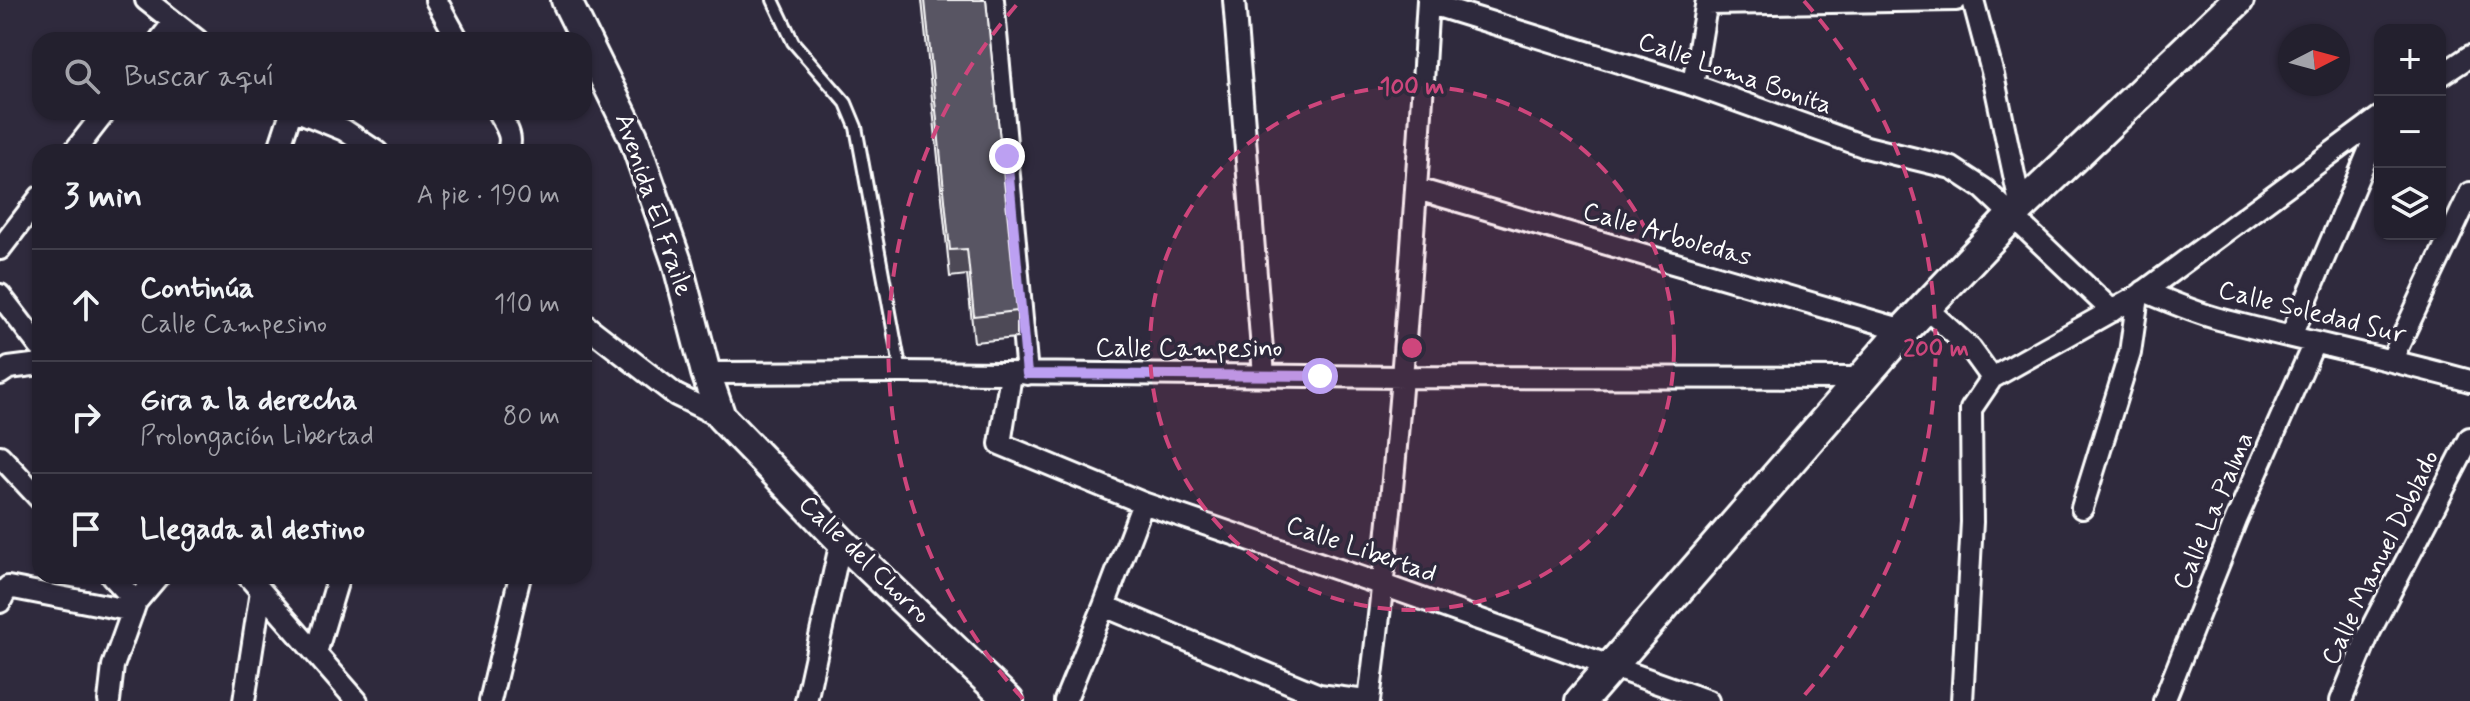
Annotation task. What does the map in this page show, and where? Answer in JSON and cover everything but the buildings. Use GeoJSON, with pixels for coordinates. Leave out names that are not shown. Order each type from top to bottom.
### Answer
{"type":"FeatureCollection","features":[{"type":"Feature","properties":{"kind":"main road"},"geometry":{"type":"LineString","coordinates":[[1581,701],[1904,330],[2017,212],[2238,0]]}},
{"type":"Feature","properties":{"kind":"street"},"geometry":{"type":"LineString","coordinates":[[146,0],[186,32]]}},
{"type":"Feature","properties":{"kind":"street"},"geometry":{"type":"LineString","coordinates":[[436,0],[454,32]]}},
{"type":"Feature","properties":{"kind":"street","name":"Avenida El Fraile"},"geometry":{"type":"LineString","coordinates":[[566,0],[582,32]]}},
{"type":"Feature","properties":{"kind":"street"},"geometry":{"type":"LineString","coordinates":[[993,0],[1019,374]]}},
{"type":"Feature","properties":{"kind":"street"},"geometry":{"type":"LineString","coordinates":[[1234,0],[1264,375]]}},
{"type":"Feature","properties":{"kind":"street"},"geometry":{"type":"LineString","coordinates":[[1693,85],[1707,2],[1956,0]]}},
{"type":"Feature","properties":{"kind":"street"},"geometry":{"type":"LineString","coordinates":[[1973,0],[1993,75],[2017,212],[2112,311]]}},
{"type":"Feature","properties":{"kind":"street"},"geometry":{"type":"LineString","coordinates":[[1104,606],[1319,695],[1367,701],[1383,585],[1404,377],[1428,2]]}},
{"type":"Feature","properties":{"kind":"street","name":"Calle Loma Bonita"},"geometry":{"type":"LineString","coordinates":[[1428,2],[1693,85],[1866,147],[1952,168],[2017,212]]}},
{"type":"Feature","properties":{"kind":"street"},"geometry":{"type":"LineString","coordinates":[[166,32],[173,23]]}},
{"type":"Feature","properties":{"kind":"street","name":"Avenida El Fraile"},"geometry":{"type":"LineString","coordinates":[[592,53],[633,136],[677,262],[706,373],[721,417]]}},
{"type":"Feature","properties":{"kind":"street"},"geometry":{"type":"LineString","coordinates":[[2446,72],[2470,56]]}},
{"type":"Feature","properties":{"kind":"street"},"geometry":{"type":"LineString","coordinates":[[80,144],[99,120]]}},
{"type":"Feature","properties":{"kind":"street"},"geometry":{"type":"LineString","coordinates":[[281,144],[288,120]]}},
{"type":"Feature","properties":{"kind":"street"},"geometry":{"type":"LineString","coordinates":[[320,120],[344,130],[365,144]]}},
{"type":"Feature","properties":{"kind":"street"},"geometry":{"type":"LineString","coordinates":[[502,120],[511,144]]}},
{"type":"Feature","properties":{"kind":"street"},"geometry":{"type":"LineString","coordinates":[[1962,701],[1972,522],[1971,409],[1992,378],[2141,294],[2374,121]]}},
{"type":"Feature","properties":{"kind":"street"},"geometry":{"type":"LineString","coordinates":[[2291,336],[2374,139]]}},
{"type":"Feature","properties":{"kind":"street","name":"Calle Arboledas"},"geometry":{"type":"LineString","coordinates":[[1417,189],[1904,330]]}},
{"type":"Feature","properties":{"kind":"street"},"geometry":{"type":"LineString","coordinates":[[2392,359],[2470,193]]}},
{"type":"Feature","properties":{"kind":"street"},"geometry":{"type":"LineString","coordinates":[[0,249],[32,207]]}},
{"type":"Feature","properties":{"kind":"street"},"geometry":{"type":"LineString","coordinates":[[2082,508],[2130,353],[2141,294]]}},
{"type":"Feature","properties":{"kind":"street","name":"Calle Soledad Sur"},"geometry":{"type":"LineString","coordinates":[[2141,294],[2216,318],[2392,359],[2470,381]]}},
{"type":"Feature","properties":{"kind":"street"},"geometry":{"type":"LineString","coordinates":[[1,301],[32,338]]}},
{"type":"Feature","properties":{"kind":"street"},"geometry":{"type":"LineString","coordinates":[[1926,308],[1971,349],[1992,378]]}},
{"type":"Feature","properties":{"kind":"street"},"geometry":{"type":"LineString","coordinates":[[592,330],[676,395],[721,417]]}},
{"type":"Feature","properties":{"kind":"street","name":"Calle La Palma"},"geometry":{"type":"LineString","coordinates":[[2164,701],[2236,520],[2314,343]]}},
{"type":"Feature","properties":{"kind":"street"},"geometry":{"type":"LineString","coordinates":[[0,374],[9,368],[32,365]]}},
{"type":"Feature","properties":{"kind":"street","name":"Calle Campesino"},"geometry":{"type":"LineString","coordinates":[[706,373],[1863,378]]}},
{"type":"Feature","properties":{"kind":"street","name":"Calle Libertad"},"geometry":{"type":"LineString","coordinates":[[1019,374],[1000,444],[1143,503],[1708,701]]}},
{"type":"Feature","properties":{"kind":"street","name":"Calle del Chorro"},"geometry":{"type":"LineString","coordinates":[[721,417],[841,541],[1009,701]]}},
{"type":"Feature","properties":{"kind":"street","name":"Calle Manuel Doblado"},"geometry":{"type":"LineString","coordinates":[[2341,701],[2369,633],[2470,438]]}},
{"type":"Feature","properties":{"kind":"street"},"geometry":{"type":"LineString","coordinates":[[0,456],[32,490]]}},
{"type":"Feature","properties":{"kind":"street"},"geometry":{"type":"LineString","coordinates":[[1065,701],[1143,503]]}},
{"type":"Feature","properties":{"kind":"street"},"geometry":{"type":"LineString","coordinates":[[806,701],[841,541]]}},
{"type":"Feature","properties":{"kind":"street"},"geometry":{"type":"LineString","coordinates":[[118,584],[134,606]]}},
{"type":"Feature","properties":{"kind":"street"},"geometry":{"type":"LineString","coordinates":[[109,701],[113,666],[134,606],[152,584]]}},
{"type":"Feature","properties":{"kind":"street"},"geometry":{"type":"LineString","coordinates":[[244,701],[255,584]]}},
{"type":"Feature","properties":{"kind":"street"},"geometry":{"type":"LineString","coordinates":[[256,584],[357,701]]}},
{"type":"Feature","properties":{"kind":"street"},"geometry":{"type":"LineString","coordinates":[[316,653],[337,584]]}},
{"type":"Feature","properties":{"kind":"street"},"geometry":{"type":"LineString","coordinates":[[490,701],[518,584]]}},
{"type":"Feature","properties":{"kind":"street"},"geometry":{"type":"LineString","coordinates":[[0,602],[8,587],[134,606]]}},
{"type":"Feature","properties":{"kind":"lane"},"geometry":{"type":"LineString","coordinates":[[773,0],[793,42],[846,103],[856,127],[901,372]]}},
{"type":"Feature","properties":{"kind":"route"},"geometry":{"type":"LineString","coordinates":[[1007,156],[1027,374],[1320,376]]}}]}
